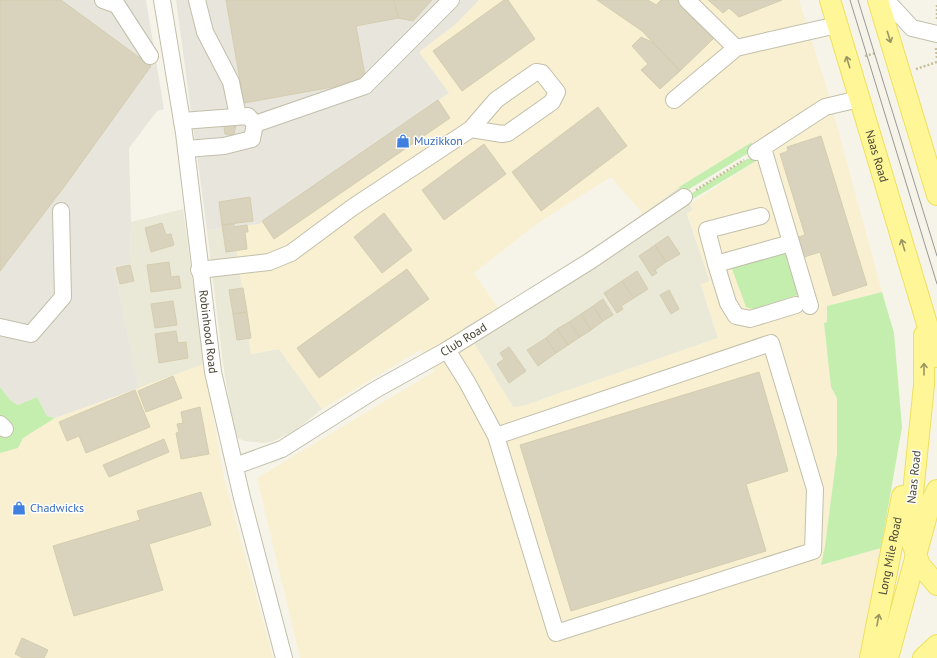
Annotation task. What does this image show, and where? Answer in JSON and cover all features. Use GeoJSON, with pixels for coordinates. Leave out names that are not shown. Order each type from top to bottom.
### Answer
{"type":"FeatureCollection","features":[{"type":"Feature","properties":{"kind":"main road","name":"Naas Road"},"geometry":{"type":"LineString","coordinates":[[830,0],[937,357]]}},
{"type":"Feature","properties":{"kind":"main road"},"geometry":{"type":"LineString","coordinates":[[878,0],[909,77],[937,155]]}},
{"type":"Feature","properties":{"kind":"main road"},"geometry":{"type":"LineString","coordinates":[[909,77],[937,195]]}},
{"type":"Feature","properties":{"kind":"main road","name":"Naas Road"},"geometry":{"type":"LineString","coordinates":[[924,313],[924,385],[911,513],[911,540],[920,565],[937,585]]}},
{"type":"Feature","properties":{"kind":"main road","name":"Long Mile Road"},"geometry":{"type":"LineString","coordinates":[[870,658],[921,408]]}},
{"type":"Feature","properties":{"kind":"main road","name":"Long Mile Road"},"geometry":{"type":"LineString","coordinates":[[888,658],[930,504],[937,490]]}},
{"type":"Feature","properties":{"kind":"main road"},"geometry":{"type":"LineString","coordinates":[[937,518],[937,532]]}},
{"type":"Feature","properties":{"kind":"main road"},"geometry":{"type":"LineString","coordinates":[[923,658],[937,645]]}},
{"type":"Feature","properties":{"kind":"street"},"geometry":{"type":"LineString","coordinates":[[103,0],[117,5],[150,56]]}},
{"type":"Feature","properties":{"kind":"street","name":"Robinhood Road"},"geometry":{"type":"LineString","coordinates":[[162,0],[186,149],[199,270],[213,372],[234,466],[284,658]]}},
{"type":"Feature","properties":{"kind":"street"},"geometry":{"type":"LineString","coordinates":[[197,0],[205,32],[231,82],[238,116]]}},
{"type":"Feature","properties":{"kind":"street"},"geometry":{"type":"LineString","coordinates":[[255,124],[365,86],[450,0]]}},
{"type":"Feature","properties":{"kind":"street"},"geometry":{"type":"LineString","coordinates":[[687,0],[736,48]]}},
{"type":"Feature","properties":{"kind":"street"},"geometry":{"type":"LineString","coordinates":[[886,0],[912,28],[937,34]]}},
{"type":"Feature","properties":{"kind":"street"},"geometry":{"type":"LineString","coordinates":[[674,100],[736,48],[837,25]]}},
{"type":"Feature","properties":{"kind":"street"},"geometry":{"type":"LineString","coordinates":[[199,270],[269,262],[290,253],[353,207],[471,129],[496,100],[536,72],[542,73],[557,92],[552,102],[508,133],[502,134],[471,129]]}},
{"type":"Feature","properties":{"kind":"street"},"geometry":{"type":"LineString","coordinates":[[761,216],[707,230],[728,303],[736,316],[750,320],[803,306],[791,243],[760,150],[825,108],[859,99]]}},
{"type":"Feature","properties":{"kind":"street"},"geometry":{"type":"LineString","coordinates":[[182,121],[248,116],[255,124]]}},
{"type":"Feature","properties":{"kind":"street"},"geometry":{"type":"LineString","coordinates":[[186,149],[224,146],[252,139],[255,124]]}},
{"type":"Feature","properties":{"kind":"street","name":"Club Road"},"geometry":{"type":"LineString","coordinates":[[234,466],[282,449],[376,390],[447,350],[590,261],[684,197]]}},
{"type":"Feature","properties":{"kind":"street"},"geometry":{"type":"LineString","coordinates":[[0,327],[31,334],[63,296],[61,211]]}},
{"type":"Feature","properties":{"kind":"street"},"geometry":{"type":"LineString","coordinates":[[716,264],[791,243]]}},
{"type":"Feature","properties":{"kind":"street"},"geometry":{"type":"LineString","coordinates":[[447,350],[467,382],[496,436],[556,633],[813,551],[815,489],[771,343],[496,436]]}},
{"type":"Feature","properties":{"kind":"path"},"geometry":{"type":"LineString","coordinates":[[860,58],[880,52]]}},
{"type":"Feature","properties":{"kind":"path"},"geometry":{"type":"LineString","coordinates":[[909,77],[937,62]]}},
{"type":"Feature","properties":{"kind":"path"},"geometry":{"type":"LineString","coordinates":[[684,197],[760,150]]}},
{"type":"Feature","properties":{"kind":"shaded area"},"geometry":{"type":"Polygon","coordinates":[[[0,0],[146,0],[164,109],[157,111],[129,148],[131,222],[130,263],[114,267],[139,388],[55,418],[47,416],[37,397],[18,405],[10,400],[0,388],[0,0]]]}},
{"type":"Feature","properties":{"kind":"shaded area"},"geometry":{"type":"Polygon","coordinates":[[[176,0],[479,0],[456,24],[419,52],[449,93],[259,224],[207,230],[176,0]]]}},
{"type":"Feature","properties":{"kind":"shaded area"},"geometry":{"type":"Polygon","coordinates":[[[479,0],[799,0],[827,89],[882,292],[827,306],[831,387],[837,398],[837,453],[825,546],[821,565],[881,548],[860,658],[300,658],[257,478],[435,371],[420,350],[322,409],[279,349],[251,354],[237,251],[247,249],[245,232],[248,232],[247,225],[259,224],[449,93],[419,52],[456,24],[479,0]],[[752,142],[679,187],[643,214],[611,177],[538,223],[474,273],[498,308],[464,327],[513,407],[523,406],[718,338],[701,284],[710,281],[687,213],[693,210],[690,204],[756,161],[752,142]]]}},
{"type":"Feature","properties":{"kind":"shaded area"},"geometry":{"type":"Polygon","coordinates":[[[679,187],[686,203],[690,204],[693,210],[687,214],[710,282],[701,285],[718,338],[523,406],[513,407],[464,327],[545,281],[626,226],[679,187]]]}},
{"type":"Feature","properties":{"kind":"shaded area"},"geometry":{"type":"Polygon","coordinates":[[[183,209],[204,364],[139,388],[114,267],[130,262],[131,222],[183,209]]]}},
{"type":"Feature","properties":{"kind":"shaded area"},"geometry":{"type":"Polygon","coordinates":[[[247,225],[248,232],[245,233],[247,249],[237,251],[251,354],[279,349],[322,409],[296,430],[272,442],[263,443],[244,441],[238,438],[234,432],[223,363],[207,230],[247,225]]]}},
{"type":"Feature","properties":{"kind":"shaded area"},"geometry":{"type":"Polygon","coordinates":[[[204,364],[224,478],[273,658],[0,658],[0,453],[18,448],[22,438],[55,418],[204,364]]]}},
{"type":"Feature","properties":{"kind":"green space"},"geometry":{"type":"Polygon","coordinates":[[[752,142],[750,152],[681,194],[679,187],[752,142]]]}},
{"type":"Feature","properties":{"kind":"green space"},"geometry":{"type":"Polygon","coordinates":[[[753,158],[756,161],[686,203],[686,197],[747,159],[753,158]]]}},
{"type":"Feature","properties":{"kind":"green space"},"geometry":{"type":"Polygon","coordinates":[[[790,249],[801,294],[753,309],[746,307],[732,269],[733,263],[790,249]]]}},
{"type":"Feature","properties":{"kind":"green space"},"geometry":{"type":"Polygon","coordinates":[[[882,292],[894,333],[902,427],[881,548],[821,565],[825,546],[837,453],[837,398],[831,387],[824,323],[827,322],[827,306],[882,292]]]}},
{"type":"Feature","properties":{"kind":"green space"},"geometry":{"type":"Polygon","coordinates":[[[0,387],[10,400],[18,405],[37,397],[47,416],[55,418],[23,438],[18,448],[0,453],[0,387]]]}},
{"type":"Feature","properties":{"kind":"building"},"geometry":{"type":"Polygon","coordinates":[[[0,0],[61,0],[151,66],[64,187],[0,271],[0,0]]]}},
{"type":"Feature","properties":{"kind":"building"},"geometry":{"type":"Polygon","coordinates":[[[226,0],[394,0],[398,18],[356,26],[366,81],[244,103],[226,0]]]}},
{"type":"Feature","properties":{"kind":"building"},"geometry":{"type":"Polygon","coordinates":[[[394,0],[432,0],[413,21],[398,18],[394,0]]]}},
{"type":"Feature","properties":{"kind":"building"},"geometry":{"type":"Polygon","coordinates":[[[504,0],[508,0],[535,39],[462,91],[433,51],[504,0]]]}},
{"type":"Feature","properties":{"kind":"building"},"geometry":{"type":"Polygon","coordinates":[[[597,0],[648,0],[656,5],[661,0],[677,0],[714,38],[680,71],[642,31],[597,0]]]}},
{"type":"Feature","properties":{"kind":"building"},"geometry":{"type":"Polygon","coordinates":[[[708,0],[782,0],[739,17],[729,8],[723,13],[708,0]]]}},
{"type":"Feature","properties":{"kind":"building"},"geometry":{"type":"Polygon","coordinates":[[[641,37],[654,43],[680,71],[660,89],[641,70],[648,64],[632,46],[641,37]]]}},
{"type":"Feature","properties":{"kind":"building"},"geometry":{"type":"Polygon","coordinates":[[[438,100],[450,118],[274,239],[262,221],[438,100]]]}},
{"type":"Feature","properties":{"kind":"building"},"geometry":{"type":"Polygon","coordinates":[[[598,107],[627,146],[541,211],[512,172],[598,107]]]}},
{"type":"Feature","properties":{"kind":"building"},"geometry":{"type":"Polygon","coordinates":[[[225,124],[236,125],[234,134],[225,134],[225,124]]]}},
{"type":"Feature","properties":{"kind":"building"},"geometry":{"type":"Polygon","coordinates":[[[821,136],[867,285],[833,296],[820,252],[801,258],[795,238],[805,235],[780,154],[788,151],[787,147],[821,136]]]}},
{"type":"Feature","properties":{"kind":"building"},"geometry":{"type":"Polygon","coordinates":[[[484,144],[506,174],[444,220],[422,190],[484,144]]]}},
{"type":"Feature","properties":{"kind":"building"},"geometry":{"type":"Polygon","coordinates":[[[250,197],[253,221],[222,225],[219,202],[250,197]]]}},
{"type":"Feature","properties":{"kind":"building"},"geometry":{"type":"Polygon","coordinates":[[[384,213],[412,250],[382,273],[354,237],[384,213]]]}},
{"type":"Feature","properties":{"kind":"building"},"geometry":{"type":"Polygon","coordinates":[[[162,223],[166,235],[171,234],[174,245],[151,252],[145,228],[162,223]]]}},
{"type":"Feature","properties":{"kind":"building"},"geometry":{"type":"Polygon","coordinates":[[[234,224],[234,227],[247,225],[248,232],[245,232],[247,249],[226,252],[222,225],[234,224]]]}},
{"type":"Feature","properties":{"kind":"building"},"geometry":{"type":"Polygon","coordinates":[[[668,236],[680,254],[666,262],[655,245],[668,236]]]}},
{"type":"Feature","properties":{"kind":"building"},"geometry":{"type":"Polygon","coordinates":[[[655,245],[666,262],[655,270],[657,273],[652,276],[639,256],[655,245]]]}},
{"type":"Feature","properties":{"kind":"building"},"geometry":{"type":"Polygon","coordinates":[[[169,262],[171,277],[179,276],[181,288],[151,292],[147,265],[169,262]]]}},
{"type":"Feature","properties":{"kind":"building"},"geometry":{"type":"Polygon","coordinates":[[[130,265],[134,281],[120,284],[116,268],[130,265]]]}},
{"type":"Feature","properties":{"kind":"building"},"geometry":{"type":"Polygon","coordinates":[[[407,269],[429,299],[319,378],[297,348],[407,269]]]}},
{"type":"Feature","properties":{"kind":"building"},"geometry":{"type":"Polygon","coordinates":[[[637,271],[648,289],[634,298],[622,281],[637,271]]]}},
{"type":"Feature","properties":{"kind":"building"},"geometry":{"type":"Polygon","coordinates":[[[622,281],[634,298],[621,306],[623,309],[617,313],[604,293],[622,281]]]}},
{"type":"Feature","properties":{"kind":"building"},"geometry":{"type":"Polygon","coordinates":[[[243,288],[247,312],[233,314],[229,290],[243,288]]]}},
{"type":"Feature","properties":{"kind":"building"},"geometry":{"type":"Polygon","coordinates":[[[669,290],[679,309],[671,314],[660,295],[669,290]]]}},
{"type":"Feature","properties":{"kind":"building"},"geometry":{"type":"Polygon","coordinates":[[[603,299],[613,315],[603,321],[593,306],[603,299]]]}},
{"type":"Feature","properties":{"kind":"building"},"geometry":{"type":"Polygon","coordinates":[[[173,301],[177,325],[155,328],[151,304],[173,301]]]}},
{"type":"Feature","properties":{"kind":"building"},"geometry":{"type":"Polygon","coordinates":[[[593,306],[603,321],[591,330],[581,314],[593,306]]]}},
{"type":"Feature","properties":{"kind":"building"},"geometry":{"type":"Polygon","coordinates":[[[247,312],[251,338],[237,340],[233,314],[247,312]]]}},
{"type":"Feature","properties":{"kind":"building"},"geometry":{"type":"Polygon","coordinates":[[[581,314],[591,330],[580,337],[569,322],[581,314]]]}},
{"type":"Feature","properties":{"kind":"building"},"geometry":{"type":"Polygon","coordinates":[[[569,322],[580,337],[568,345],[557,329],[569,322]]]}},
{"type":"Feature","properties":{"kind":"building"},"geometry":{"type":"Polygon","coordinates":[[[557,329],[568,345],[556,353],[546,338],[557,329]]]}},
{"type":"Feature","properties":{"kind":"building"},"geometry":{"type":"Polygon","coordinates":[[[176,331],[178,343],[186,342],[188,358],[159,363],[155,334],[176,331]]]}},
{"type":"Feature","properties":{"kind":"building"},"geometry":{"type":"Polygon","coordinates":[[[546,338],[556,353],[538,366],[527,350],[546,338]]]}},
{"type":"Feature","properties":{"kind":"building"},"geometry":{"type":"Polygon","coordinates":[[[509,347],[526,371],[509,383],[497,364],[504,359],[500,353],[509,347]]]}},
{"type":"Feature","properties":{"kind":"building"},"geometry":{"type":"Polygon","coordinates":[[[759,372],[788,471],[746,484],[766,551],[571,611],[520,445],[759,372]]]}},
{"type":"Feature","properties":{"kind":"building"},"geometry":{"type":"Polygon","coordinates":[[[173,376],[182,398],[146,412],[138,391],[173,376]]]}},
{"type":"Feature","properties":{"kind":"building"},"geometry":{"type":"Polygon","coordinates":[[[135,390],[150,427],[86,453],[79,436],[67,441],[59,422],[135,390]]]}},
{"type":"Feature","properties":{"kind":"building"},"geometry":{"type":"Polygon","coordinates":[[[200,407],[209,454],[181,459],[176,433],[179,432],[177,424],[183,423],[181,412],[200,407]]]}},
{"type":"Feature","properties":{"kind":"building"},"geometry":{"type":"Polygon","coordinates":[[[164,439],[169,452],[109,477],[103,465],[164,439]]]}},
{"type":"Feature","properties":{"kind":"building"},"geometry":{"type":"Polygon","coordinates":[[[201,492],[211,525],[149,544],[163,590],[74,616],[53,546],[140,520],[137,511],[201,492]]]}},
{"type":"Feature","properties":{"kind":"building"},"geometry":{"type":"Polygon","coordinates":[[[22,638],[48,650],[44,658],[23,658],[15,654],[22,638]]]}},
{"type":"Feature","properties":{"kind":"tram line"},"geometry":{"type":"LineString","coordinates":[[850,0],[937,284]]}},
{"type":"Feature","properties":{"kind":"tram line"},"geometry":{"type":"LineString","coordinates":[[858,0],[937,256]]}},
{"type":"Feature","properties":{"kind":"place","name":"Muzikkon"},"geometry":{"type":"Point","coordinates":[403,141]}},
{"type":"Feature","properties":{"kind":"place","name":"Chadwicks"},"geometry":{"type":"Point","coordinates":[19,508]}}]}
